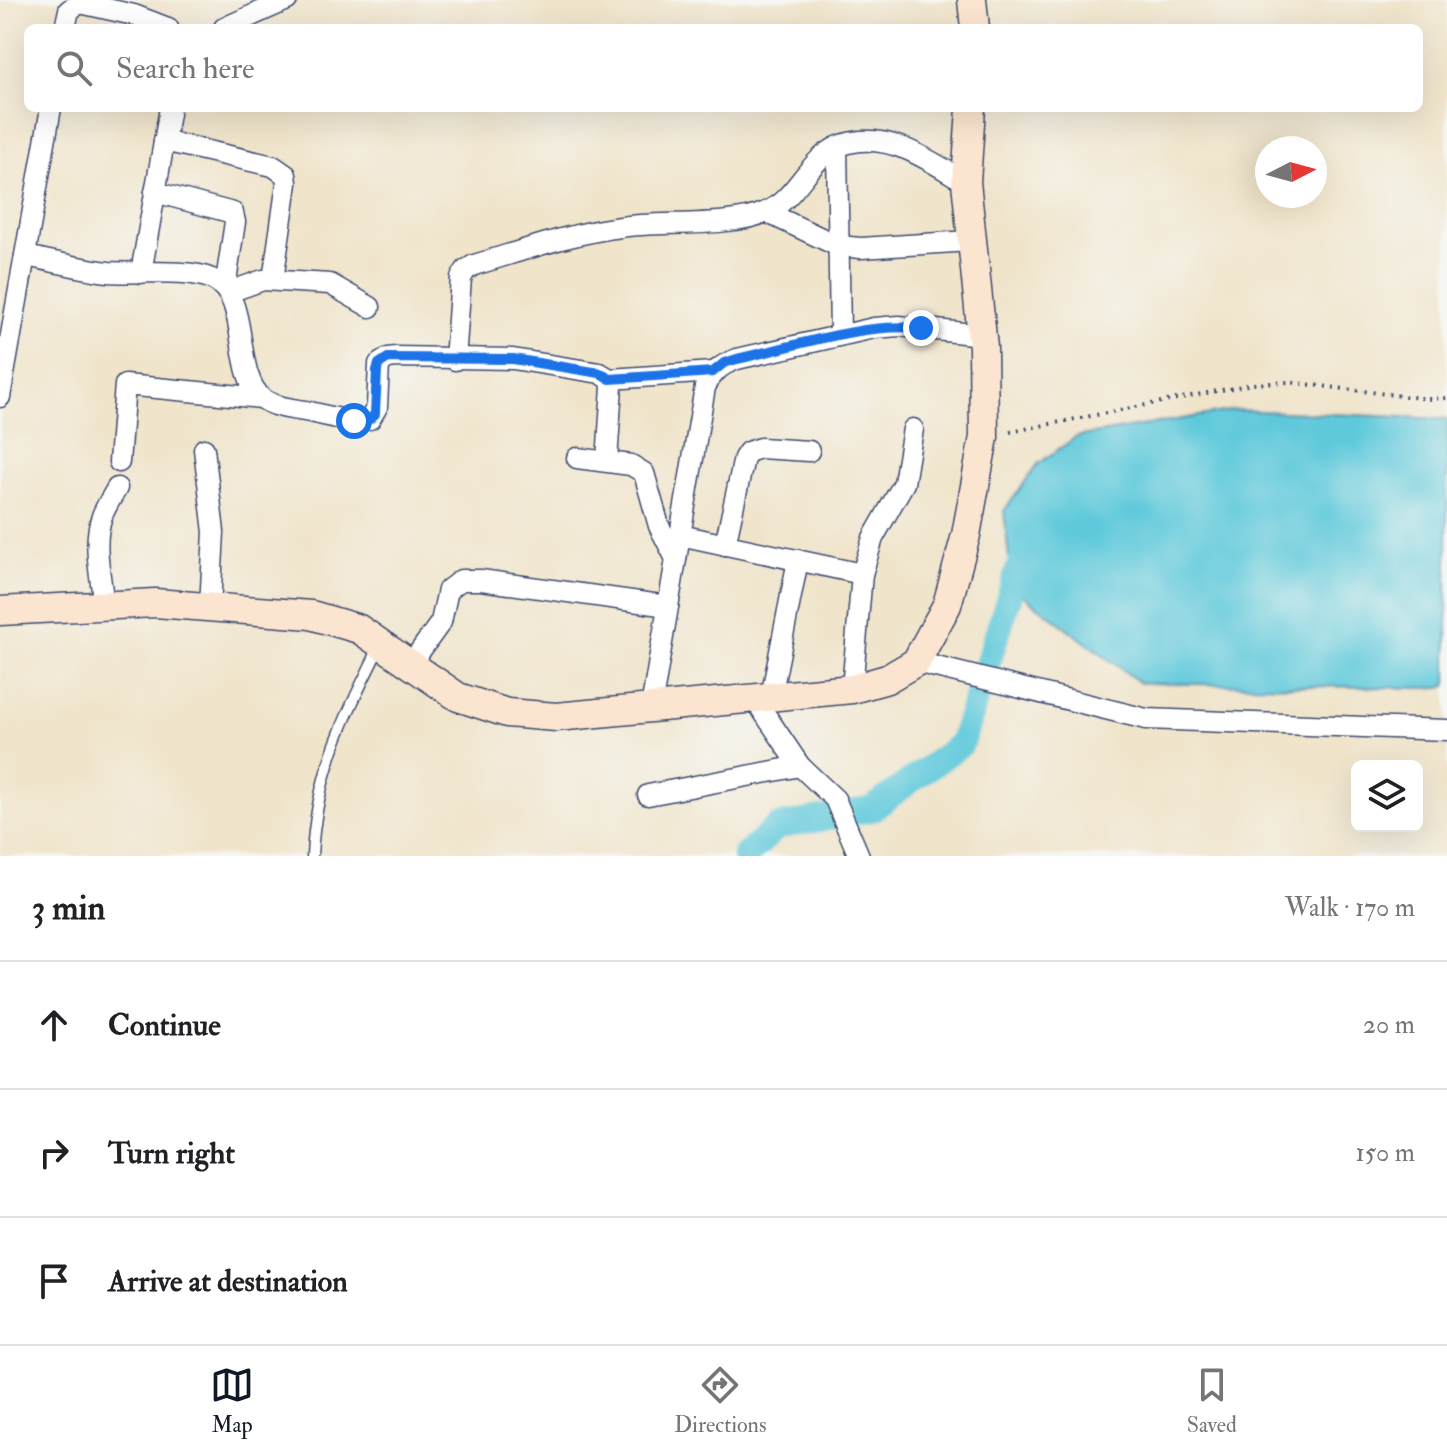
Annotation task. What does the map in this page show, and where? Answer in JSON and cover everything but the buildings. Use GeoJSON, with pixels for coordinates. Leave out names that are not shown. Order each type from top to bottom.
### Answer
{"type":"FeatureCollection","features":[{"type":"Feature","properties":{"kind":"street"},"geometry":{"type":"LineString","coordinates":[[233,24],[287,0]]}},
{"type":"Feature","properties":{"kind":"street"},"geometry":{"type":"LineString","coordinates":[[972,0],[975,24]]}},
{"type":"Feature","properties":{"kind":"street"},"geometry":{"type":"LineString","coordinates":[[66,24],[69,10],[80,3],[134,15],[158,24]]}},
{"type":"Feature","properties":{"kind":"street"},"geometry":{"type":"LineString","coordinates":[[0,397],[50,112]]}},
{"type":"Feature","properties":{"kind":"street"},"geometry":{"type":"LineString","coordinates":[[141,273],[169,112]]}},
{"type":"Feature","properties":{"kind":"street"},"geometry":{"type":"LineString","coordinates":[[0,611],[155,603],[311,615],[359,629],[458,697],[507,713],[556,717],[852,689],[887,679],[916,662],[947,605],[966,535],[984,437],[982,335],[966,182],[971,112]]}},
{"type":"Feature","properties":{"kind":"street"},"geometry":{"type":"LineString","coordinates":[[164,141],[273,166],[286,175],[273,280]]}},
{"type":"Feature","properties":{"kind":"street"},"geometry":{"type":"LineString","coordinates":[[455,360],[461,278],[474,265],[552,242],[620,227],[712,221],[766,212],[780,202],[813,163],[837,147],[857,141],[898,144],[966,182]]}},
{"type":"Feature","properties":{"kind":"street"},"geometry":{"type":"LineString","coordinates":[[837,147],[840,334]]}},
{"type":"Feature","properties":{"kind":"street"},"geometry":{"type":"LineString","coordinates":[[155,192],[233,213],[235,222],[227,290],[248,369],[262,398]]}},
{"type":"Feature","properties":{"kind":"street"},"geometry":{"type":"LineString","coordinates":[[766,212],[838,246],[861,248],[970,241]]}},
{"type":"Feature","properties":{"kind":"street"},"geometry":{"type":"LineString","coordinates":[[25,256],[108,272],[208,277],[227,290]]}},
{"type":"Feature","properties":{"kind":"street"},"geometry":{"type":"LineString","coordinates":[[227,290],[273,280],[330,284],[370,307]]}},
{"type":"Feature","properties":{"kind":"street"},"geometry":{"type":"LineString","coordinates":[[651,708],[705,387],[713,372],[724,363],[737,359],[840,334],[899,326],[982,335]]}},
{"type":"Feature","properties":{"kind":"street"},"geometry":{"type":"LineString","coordinates":[[119,462],[125,385],[262,398],[278,406],[362,421],[375,414],[377,370],[382,361],[396,357],[513,359],[600,373],[610,379],[713,372]]}},
{"type":"Feature","properties":{"kind":"street"},"geometry":{"type":"LineString","coordinates":[[607,461],[610,379]]}},
{"type":"Feature","properties":{"kind":"street"},"geometry":{"type":"LineString","coordinates":[[852,689],[862,574],[873,538],[904,483],[913,429]]}},
{"type":"Feature","properties":{"kind":"street"},"geometry":{"type":"LineString","coordinates":[[725,545],[744,458],[748,452],[760,448],[809,451]]}},
{"type":"Feature","properties":{"kind":"street"},"geometry":{"type":"LineString","coordinates":[[204,449],[214,532],[210,607]]}},
{"type":"Feature","properties":{"kind":"street"},"geometry":{"type":"LineString","coordinates":[[577,458],[631,465],[644,473],[659,526],[676,559]]}},
{"type":"Feature","properties":{"kind":"street"},"geometry":{"type":"LineString","coordinates":[[104,606],[98,534],[102,516],[117,488]]}},
{"type":"Feature","properties":{"kind":"street"},"geometry":{"type":"LineString","coordinates":[[680,535],[862,574]]}},
{"type":"Feature","properties":{"kind":"street"},"geometry":{"type":"LineString","coordinates":[[798,560],[763,697],[800,766],[835,799],[850,828],[859,856]]}},
{"type":"Feature","properties":{"kind":"street"},"geometry":{"type":"LineString","coordinates":[[410,665],[441,622],[448,590],[461,580],[481,580],[668,606]]}},
{"type":"Feature","properties":{"kind":"street"},"geometry":{"type":"LineString","coordinates":[[916,662],[1137,718],[1447,730]]}},
{"type":"Feature","properties":{"kind":"street"},"geometry":{"type":"LineString","coordinates":[[648,795],[800,766]]}},
{"type":"Feature","properties":{"kind":"lane"},"geometry":{"type":"LineString","coordinates":[[312,856],[314,817],[322,779],[342,723],[381,645]]}},
{"type":"Feature","properties":{"kind":"path"},"geometry":{"type":"LineString","coordinates":[[984,437],[1252,384],[1288,382],[1428,399],[1447,398]]}},
{"type":"Feature","properties":{"kind":"water"},"geometry":{"type":"Polygon","coordinates":[[[1235,410],[1447,419],[1447,686],[1140,683],[1012,587],[1004,511],[1038,464],[1076,437],[1235,410]]]}},
{"type":"Feature","properties":{"kind":"waterway"},"geometry":{"type":"LineString","coordinates":[[745,856],[777,827],[872,809],[961,744],[1023,555]]}},
{"type":"Feature","properties":{"kind":"route"},"geometry":{"type":"LineString","coordinates":[[354,421],[370,419],[375,414],[377,370],[379,364],[388,358],[513,359],[600,373],[610,379],[713,372],[724,363],[737,359],[840,334],[899,326],[921,328]]}}]}
